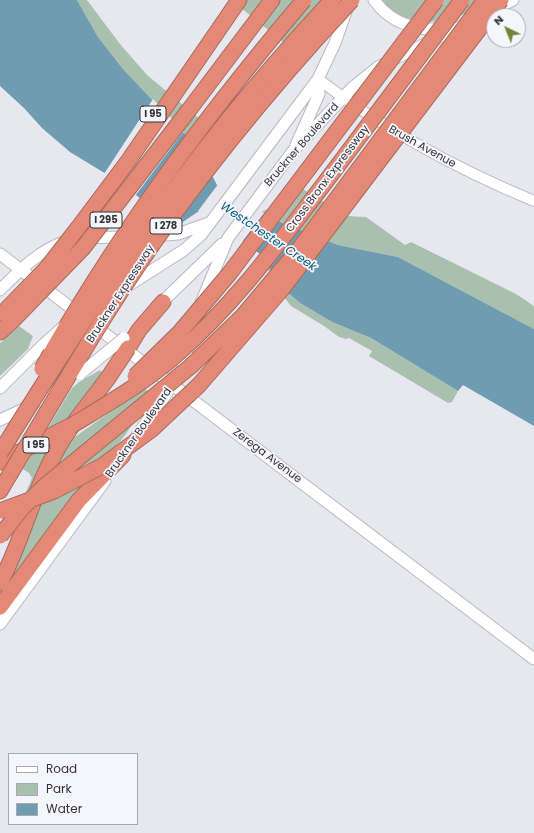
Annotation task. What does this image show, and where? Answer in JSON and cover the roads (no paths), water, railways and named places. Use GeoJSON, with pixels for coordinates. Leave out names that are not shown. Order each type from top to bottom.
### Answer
{"type":"FeatureCollection","features":[{"type":"Feature","properties":{"kind":"highway","name":"I 95"},"geometry":{"type":"LineString","coordinates":[[5,317],[46,269],[78,228],[227,0]]}},
{"type":"Feature","properties":{"kind":"highway"},"geometry":{"type":"LineString","coordinates":[[78,228],[126,165],[239,0]]}},
{"type":"Feature","properties":{"kind":"highway","name":"I 295"},"geometry":{"type":"LineString","coordinates":[[0,332],[5,317],[60,274],[95,234],[272,0]]}},
{"type":"Feature","properties":{"kind":"highway"},"geometry":{"type":"LineString","coordinates":[[0,443],[75,312],[159,183],[223,97],[303,0]]}},
{"type":"Feature","properties":{"kind":"highway","name":"Bruckner Expressway"},"geometry":{"type":"LineString","coordinates":[[0,453],[99,297],[164,203],[245,99],[332,0]]}},
{"type":"Feature","properties":{"kind":"highway","name":"Bruckner Expressway"},"geometry":{"type":"LineString","coordinates":[[0,491],[125,286],[168,223],[262,102],[351,0]]}},
{"type":"Feature","properties":{"kind":"highway","name":"I 95"},"geometry":{"type":"LineString","coordinates":[[71,426],[115,393],[143,369],[204,306],[436,0]]}},
{"type":"Feature","properties":{"kind":"highway","name":"Cross Bronx Expressway"},"geometry":{"type":"LineString","coordinates":[[0,462],[71,426],[118,397],[162,367],[190,343],[228,305],[274,250],[462,0]]}},
{"type":"Feature","properties":{"kind":"highway"},"geometry":{"type":"LineString","coordinates":[[0,536],[24,507],[47,484],[191,366],[242,317],[295,253],[484,0]]}},
{"type":"Feature","properties":{"kind":"highway"},"geometry":{"type":"LineString","coordinates":[[447,50],[492,0]]}},
{"type":"Feature","properties":{"kind":"highway"},"geometry":{"type":"LineString","coordinates":[[0,511],[54,491],[102,466],[151,430],[199,385],[282,289],[501,0]]}},
{"type":"Feature","properties":{"kind":"highway"},"geometry":{"type":"LineString","coordinates":[[0,583],[13,556],[52,459],[66,435],[108,378],[139,330],[162,302]]}},
{"type":"Feature","properties":{"kind":"highway"},"geometry":{"type":"LineString","coordinates":[[0,607],[82,496],[124,454]]}},
{"type":"Feature","properties":{"kind":"main road","name":"Bruckner Boulevard"},"geometry":{"type":"LineString","coordinates":[[0,388],[44,344],[70,322],[184,250],[201,235],[318,80],[340,30],[351,0]]}},
{"type":"Feature","properties":{"kind":"main road"},"geometry":{"type":"LineString","coordinates":[[374,0],[392,18],[410,27],[445,29],[471,21]]}},
{"type":"Feature","properties":{"kind":"main road","name":"Bruckner Boulevard"},"geometry":{"type":"LineString","coordinates":[[0,624],[124,454],[182,371],[196,315],[217,260],[228,238],[293,151],[359,80],[378,67],[513,0]]}},
{"type":"Feature","properties":{"kind":"main road"},"geometry":{"type":"LineString","coordinates":[[293,151],[319,94],[318,80]]}},
{"type":"Feature","properties":{"kind":"main road"},"geometry":{"type":"LineString","coordinates":[[0,290],[21,270],[46,250],[68,241],[178,234],[211,222]]}},
{"type":"Feature","properties":{"kind":"main road"},"geometry":{"type":"LineString","coordinates":[[0,420],[26,408],[80,374],[124,338],[228,238]]}},
{"type":"Feature","properties":{"kind":"main road","name":"Zerega Avenue"},"geometry":{"type":"LineString","coordinates":[[0,254],[534,659]]}},
{"type":"Feature","properties":{"kind":"street","name":"Brush Avenue"},"geometry":{"type":"LineString","coordinates":[[318,80],[343,98],[423,149],[448,163],[534,201]]}},
{"type":"Feature","properties":{"kind":"water","name":"Westchester Creek"},"geometry":{"type":"Polygon","coordinates":[[[0,0],[77,0],[98,37],[123,69],[198,148],[218,187],[251,210],[338,245],[398,257],[534,329],[534,426],[463,385],[458,391],[371,338],[332,322],[300,303],[285,290],[260,254],[202,209],[177,226],[116,180],[70,152],[42,128],[24,108],[0,86],[0,0]]]}}]}
